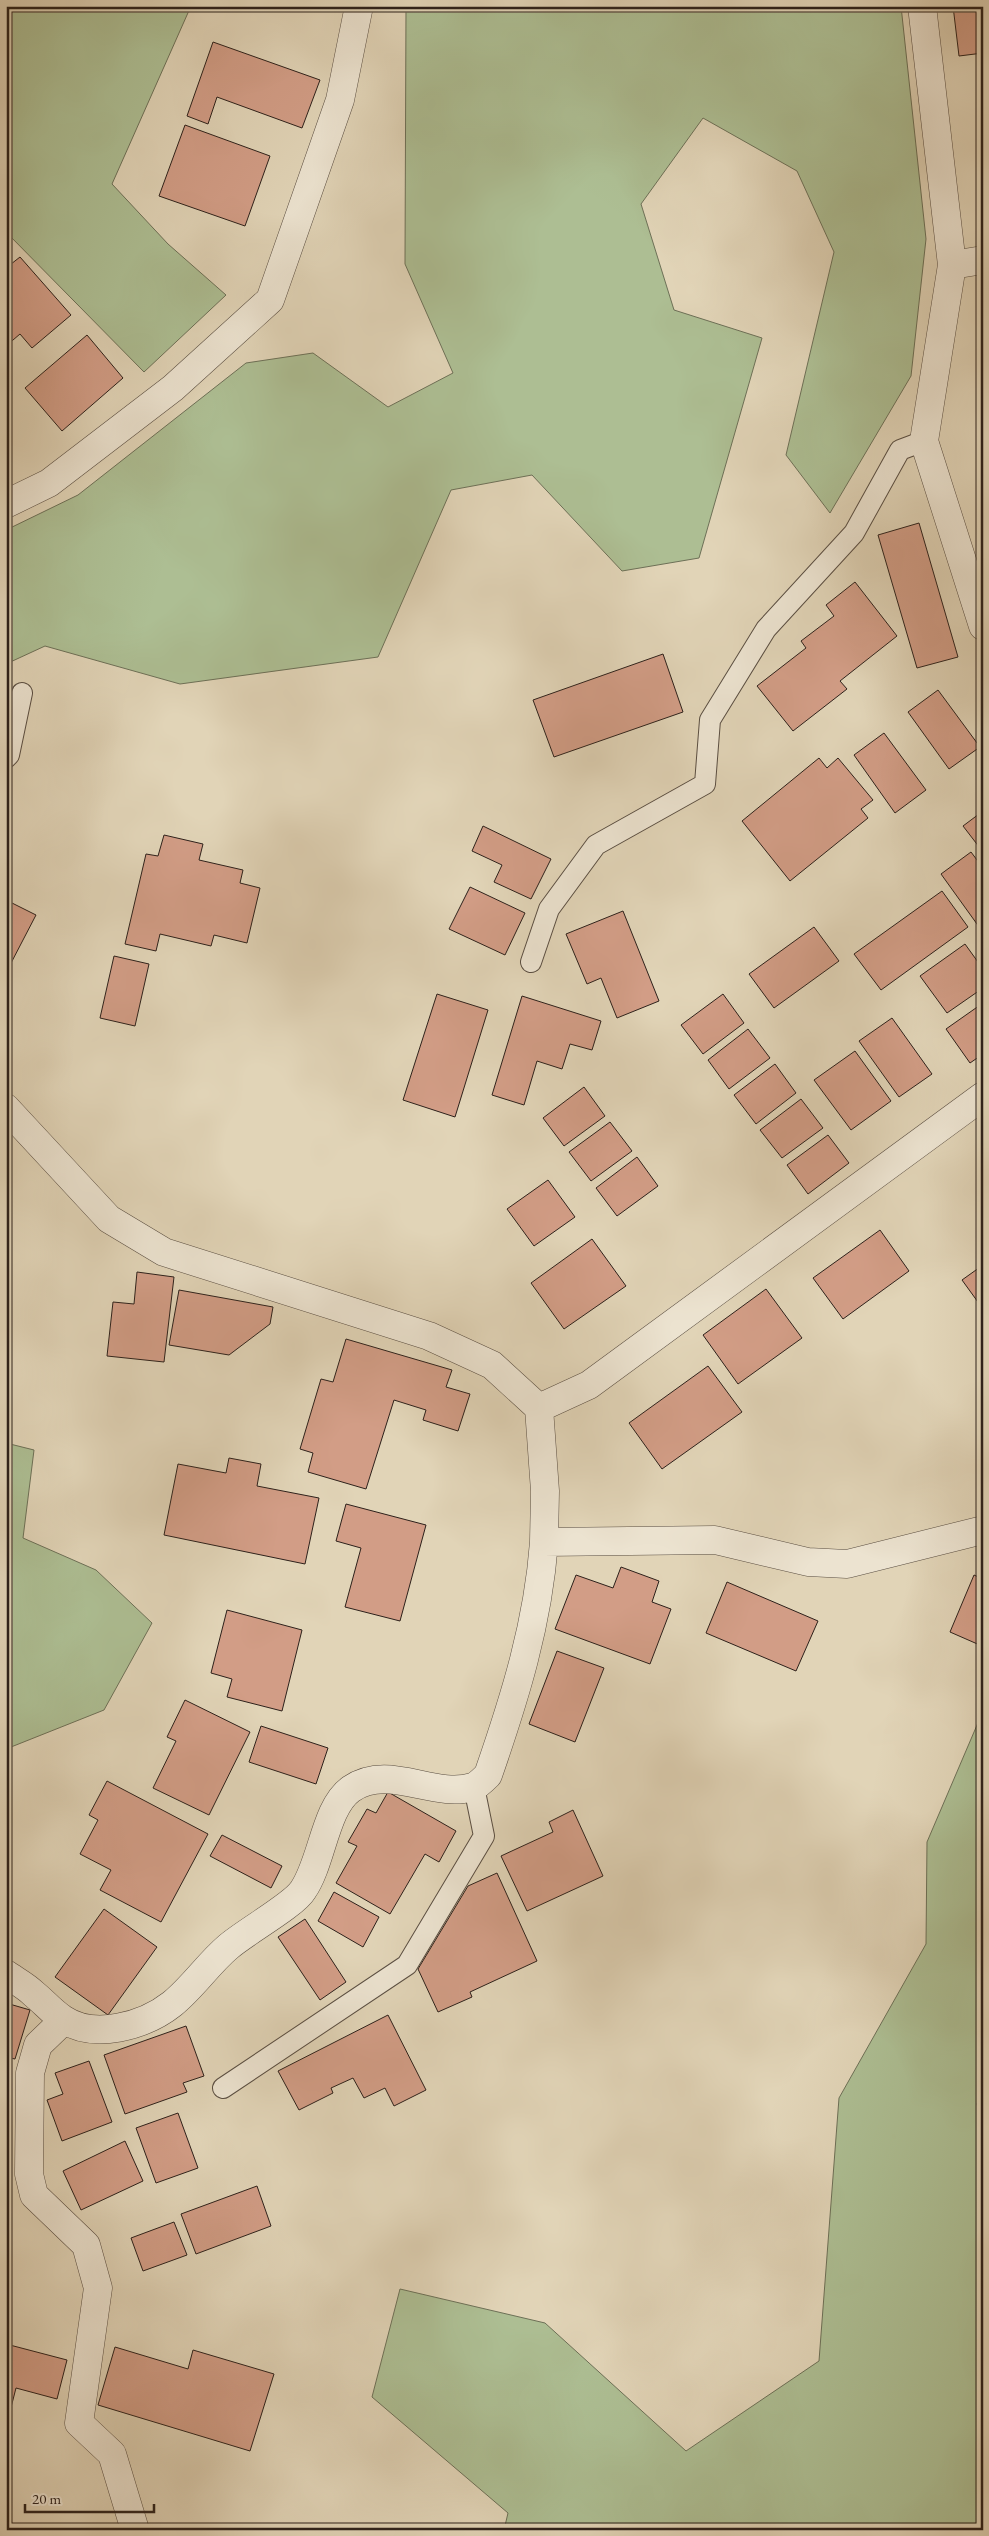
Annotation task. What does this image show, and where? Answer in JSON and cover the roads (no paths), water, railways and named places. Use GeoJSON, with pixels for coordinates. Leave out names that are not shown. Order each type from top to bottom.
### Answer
{"type":"FeatureCollection","features":[{"type":"Feature","properties":{"kind":"street"},"geometry":{"type":"LineString","coordinates":[[6,504],[50,483],[173,388],[270,300],[340,100],[359,6]]}},
{"type":"Feature","properties":{"kind":"street"},"geometry":{"type":"LineString","coordinates":[[922,6],[952,265],[924,442],[983,626]]}},
{"type":"Feature","properties":{"kind":"street"},"geometry":{"type":"LineString","coordinates":[[952,265],[983,260]]}},
{"type":"Feature","properties":{"kind":"street"},"geometry":{"type":"LineString","coordinates":[[539,1408],[589,1385],[983,1096]]}},
{"type":"Feature","properties":{"kind":"street"},"geometry":{"type":"LineString","coordinates":[[6,1108],[109,1219],[164,1252],[429,1336],[492,1365],[539,1408],[545,1491],[541,1585],[529,1648],[488,1775],[474,1787],[453,1788],[391,1780],[371,1780],[350,1790],[335,1808],[313,1872],[302,1892],[242,1934],[218,1955],[172,2004],[149,2018],[120,2028],[90,2030],[64,2020],[34,1993],[6,1974]]}},
{"type":"Feature","properties":{"kind":"street"},"geometry":{"type":"LineString","coordinates":[[544,1542],[715,1540],[808,1562],[847,1564],[983,1530]]}},
{"type":"Feature","properties":{"kind":"street"},"geometry":{"type":"LineString","coordinates":[[64,2020],[38,2045],[30,2073],[29,2174],[34,2195],[86,2245],[98,2288],[79,2423],[112,2454],[135,2530]]}},
{"type":"Feature","properties":{"kind":"lane"},"geometry":{"type":"LineString","coordinates":[[531,962],[549,910],[596,845],[705,784],[710,720],[766,628],[854,532],[900,450],[924,442]]}},
{"type":"Feature","properties":{"kind":"lane"},"geometry":{"type":"LineString","coordinates":[[6,758],[9,755],[22,693]]}},
{"type":"Feature","properties":{"kind":"lane"},"geometry":{"type":"LineString","coordinates":[[223,2088],[407,1965],[484,1836],[474,1787]]}}]}
